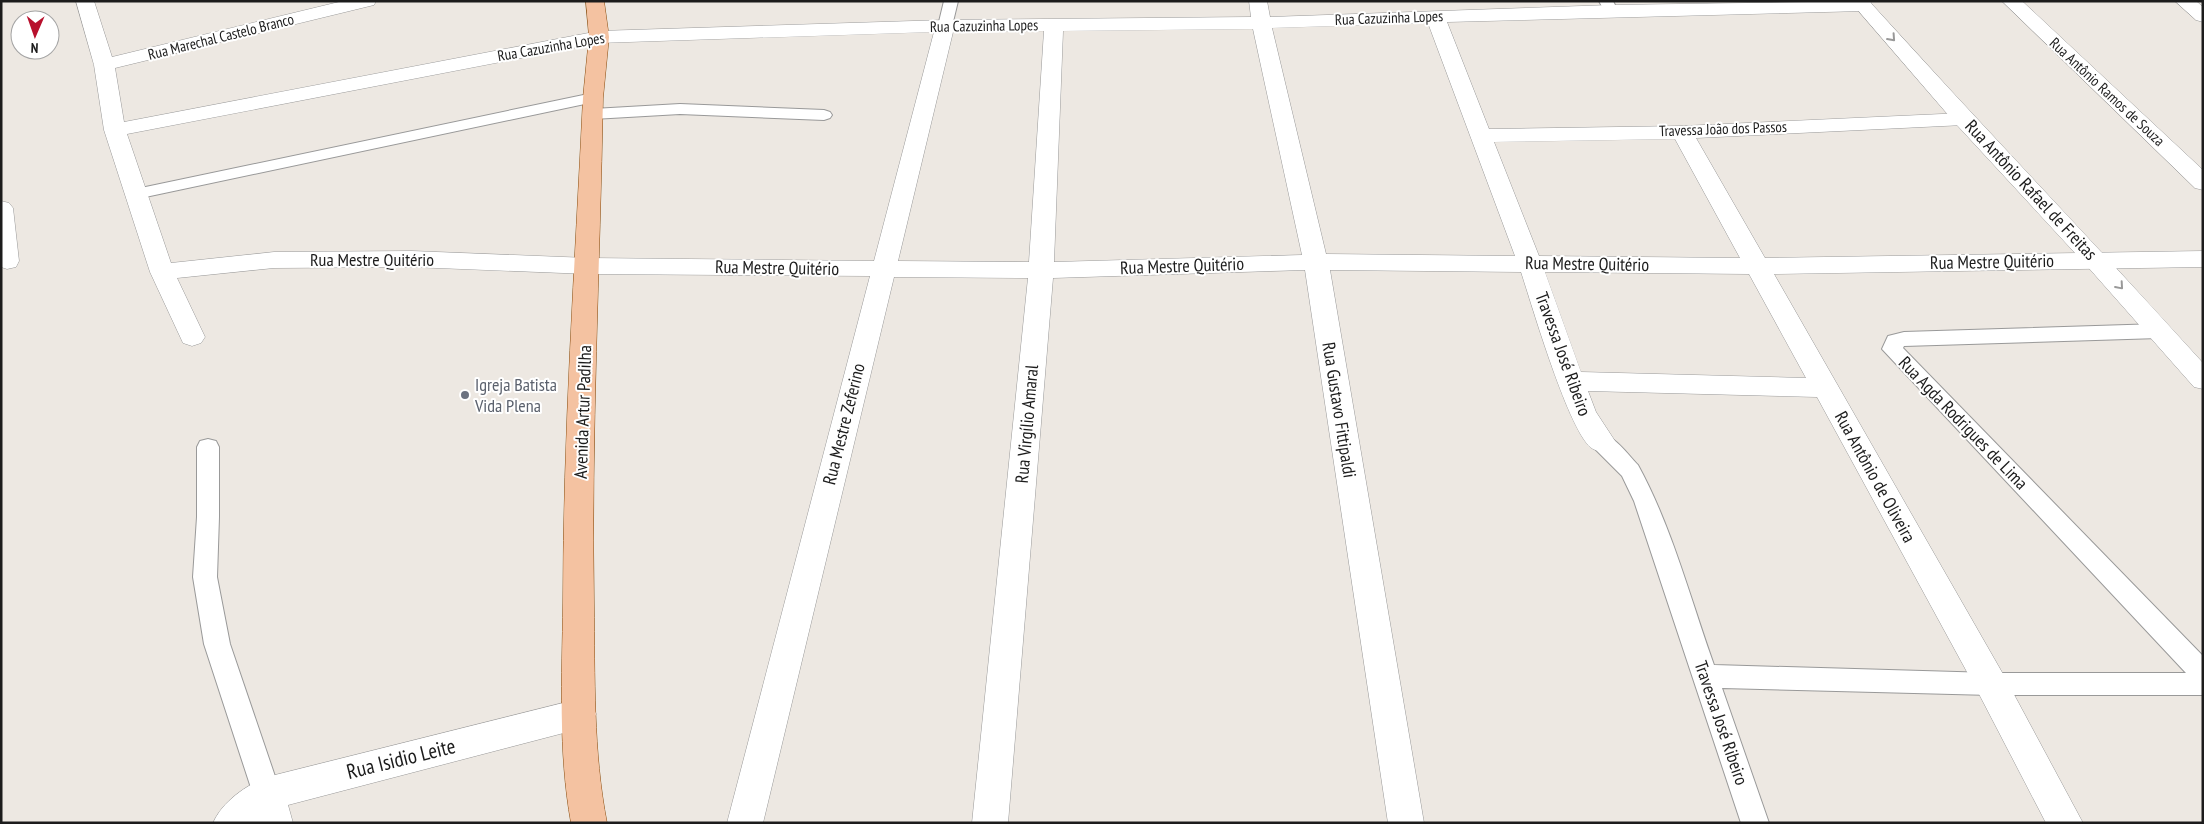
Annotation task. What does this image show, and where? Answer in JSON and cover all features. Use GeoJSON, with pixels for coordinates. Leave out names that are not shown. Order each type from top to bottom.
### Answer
{"type":"FeatureCollection","features":[{"type":"Feature","properties":{"kind":"main road","name":"Avenida Artur Padilha"},"geometry":{"type":"LineString","coordinates":[[588,823],[583,792],[580,714],[578,542],[593,106],[599,36],[595,1]]}},
{"type":"Feature","properties":{"kind":"street"},"geometry":{"type":"LineString","coordinates":[[85,1],[104,65],[115,130],[162,272],[192,337]]}},
{"type":"Feature","properties":{"kind":"street","name":"Rua Marechal Castelo Branco"},"geometry":{"type":"LineString","coordinates":[[104,65],[367,1]]}},
{"type":"Feature","properties":{"kind":"street","name":"Rua Antônio Ramos de Souza"},"geometry":{"type":"LineString","coordinates":[[2011,1],[2203,182]]}},
{"type":"Feature","properties":{"kind":"street"},"geometry":{"type":"LineString","coordinates":[[2184,1],[2203,16]]}},
{"type":"Feature","properties":{"kind":"street","name":"Rua Cazuzinha Lopes"},"geometry":{"type":"LineString","coordinates":[[115,130],[599,36],[948,14],[1067,19],[1259,12],[1435,17],[1608,6],[1861,3]]}},
{"type":"Feature","properties":{"kind":"street","name":"Rua Antônio Rafael de Freitas"},"geometry":{"type":"LineString","coordinates":[[1861,3],[1964,119],[2096,260],[2203,380]]}},
{"type":"Feature","properties":{"kind":"street","name":"Rua Gustavo Fittipaldi"},"geometry":{"type":"LineString","coordinates":[[1259,12],[1316,262],[1406,823]]}},
{"type":"Feature","properties":{"kind":"street","name":"Rua Mestre Zeferino"},"geometry":{"type":"LineString","coordinates":[[745,823],[948,14]]}},
{"type":"Feature","properties":{"kind":"street","name":"Travessa José Ribeiro"},"geometry":{"type":"LineString","coordinates":[[1435,17],[1483,136],[1530,262],[1583,415],[1601,441]]}},
{"type":"Feature","properties":{"kind":"street","name":"Rua Virgílio Amaral"},"geometry":{"type":"LineString","coordinates":[[990,823],[1041,270],[1067,19]]}},
{"type":"Feature","properties":{"kind":"street","name":"Travessa João dos Passos"},"geometry":{"type":"LineString","coordinates":[[1483,136],[1682,132],[1964,119]]}},
{"type":"Feature","properties":{"kind":"street","name":"Rua Antônio de Oliveira"},"geometry":{"type":"LineString","coordinates":[[1682,132],[1991,684],[2065,823]]}},
{"type":"Feature","properties":{"kind":"street"},"geometry":{"type":"LineString","coordinates":[[1,208],[7,261]]}},
{"type":"Feature","properties":{"kind":"street","name":"Rua Mestre Quitério"},"geometry":{"type":"LineString","coordinates":[[162,272],[274,260],[412,259],[588,266],[883,270],[1041,270],[1316,262],[1530,262],[1758,266],[2203,259]]}},
{"type":"Feature","properties":{"kind":"street"},"geometry":{"type":"LineString","coordinates":[[1571,381],[1825,388]]}},
{"type":"Feature","properties":{"kind":"street","name":"Rua Isidio Leite"},"geometry":{"type":"LineString","coordinates":[[231,823],[271,808],[580,714]]}},
{"type":"Feature","properties":{"kind":"lane"},"geometry":{"type":"LineString","coordinates":[[136,194],[593,106],[638,110],[675,109],[824,115]]}},
{"type":"Feature","properties":{"kind":"lane","name":"Rua Agda Rodrigues de Lima"},"geometry":{"type":"LineString","coordinates":[[2159,331],[1904,338],[1895,341],[1892,349],[2203,673]]}},
{"type":"Feature","properties":{"kind":"lane","name":"Travessa José Ribeiro"},"geometry":{"type":"LineString","coordinates":[[1601,441],[1630,471],[1645,501],[1755,823]]}},
{"type":"Feature","properties":{"kind":"lane"},"geometry":{"type":"LineString","coordinates":[[208,447],[208,517],[205,577],[218,644],[271,808]]}},
{"type":"Feature","properties":{"kind":"lane"},"geometry":{"type":"LineString","coordinates":[[1705,676],[1991,684],[2203,684]]}},
{"type":"Feature","properties":{"kind":"place","name":"Igreja Batista Vida Plena"},"geometry":{"type":"Point","coordinates":[465,395]}}]}
